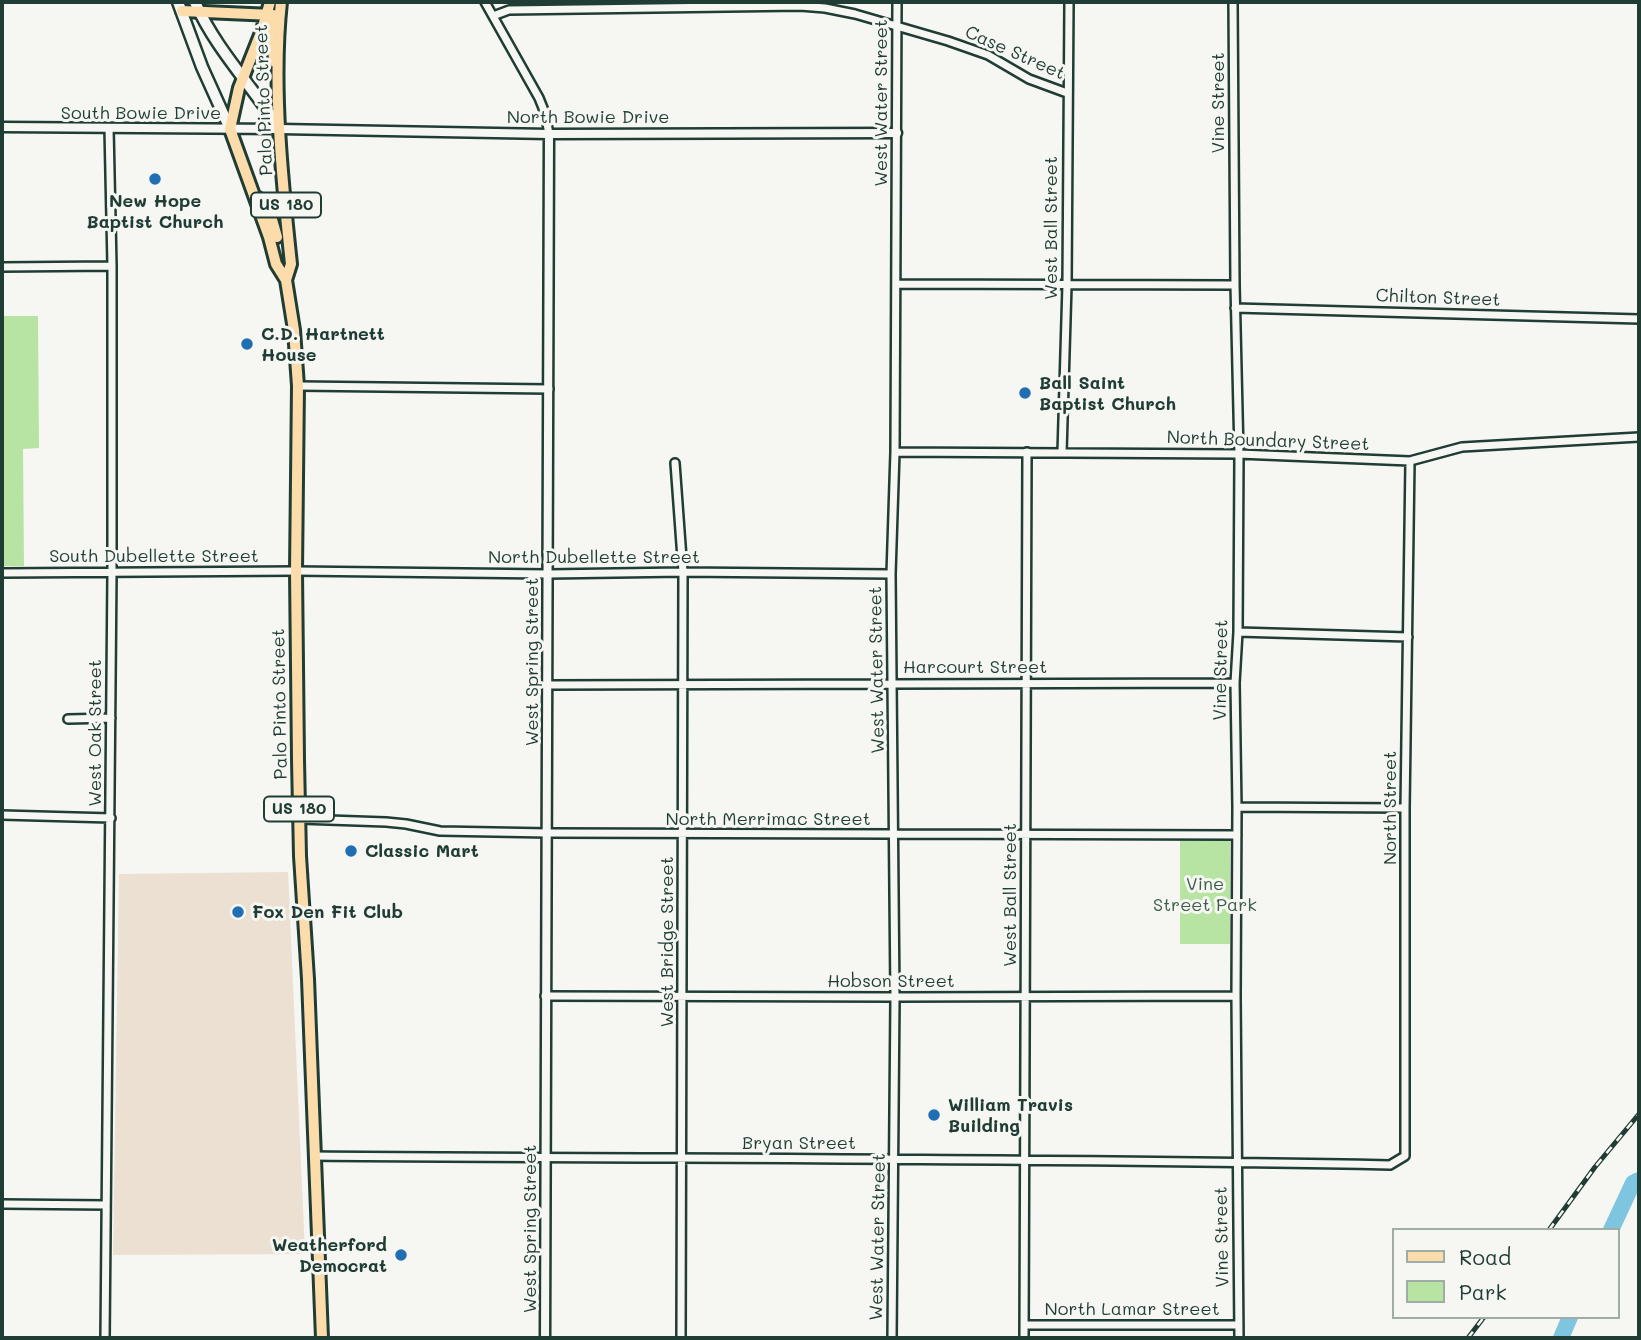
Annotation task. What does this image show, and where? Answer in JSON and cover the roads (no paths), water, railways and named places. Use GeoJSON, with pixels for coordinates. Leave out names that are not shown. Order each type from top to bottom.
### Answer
{"type":"FeatureCollection","features":[{"type":"Feature","properties":{"kind":"main road"},"geometry":{"type":"LineString","coordinates":[[230,129],[239,88],[270,2]]}},
{"type":"Feature","properties":{"kind":"main road","name":"Palo Pinto Street"},"geometry":{"type":"LineString","coordinates":[[281,2],[276,264],[286,280],[294,330],[298,386],[296,571],[300,820],[322,1338]]}},
{"type":"Feature","properties":{"kind":"main road"},"geometry":{"type":"LineString","coordinates":[[230,129],[202,67],[180,6],[280,15]]}},
{"type":"Feature","properties":{"kind":"main road"},"geometry":{"type":"LineString","coordinates":[[197,6],[214,36],[280,129]]}},
{"type":"Feature","properties":{"kind":"main road"},"geometry":{"type":"LineString","coordinates":[[267,14],[272,23],[271,48],[278,71]]}},
{"type":"Feature","properties":{"kind":"main road","name":"Palo Pinto Street"},"geometry":{"type":"LineString","coordinates":[[230,129],[254,193],[291,264],[286,280]]}},
{"type":"Feature","properties":{"kind":"street","name":"West Spring Street"},"geometry":{"type":"LineString","coordinates":[[485,2],[539,98],[549,134],[545,1338]]}},
{"type":"Feature","properties":{"kind":"street","name":"West Water Street"},"geometry":{"type":"LineString","coordinates":[[892,1338],[895,997],[891,574],[895,452],[897,2]]}},
{"type":"Feature","properties":{"kind":"street","name":"West Ball Street"},"geometry":{"type":"LineString","coordinates":[[1062,453],[1067,285],[1069,2]]}},
{"type":"Feature","properties":{"kind":"street","name":"Vine Street"},"geometry":{"type":"LineString","coordinates":[[1233,2],[1239,454],[1238,632],[1235,683],[1238,1338]]}},
{"type":"Feature","properties":{"kind":"street","name":"Case Street"},"geometry":{"type":"LineString","coordinates":[[493,16],[509,10],[800,6],[825,8],[948,41],[988,55],[1028,79],[1067,93]]}},
{"type":"Feature","properties":{"kind":"street","name":"South Bowie Drive"},"geometry":{"type":"LineString","coordinates":[[2,127],[280,129]]}},
{"type":"Feature","properties":{"kind":"street","name":"West Oak Street"},"geometry":{"type":"LineString","coordinates":[[105,1338],[112,572],[112,265],[108,128]]}},
{"type":"Feature","properties":{"kind":"street","name":"North Bowie Drive"},"geometry":{"type":"LineString","coordinates":[[280,129],[549,134],[897,132]]}},
{"type":"Feature","properties":{"kind":"street"},"geometry":{"type":"LineString","coordinates":[[2,267],[112,265]]}},
{"type":"Feature","properties":{"kind":"street"},"geometry":{"type":"LineString","coordinates":[[896,284],[1235,285]]}},
{"type":"Feature","properties":{"kind":"street","name":"Chilton Street"},"geometry":{"type":"LineString","coordinates":[[1235,308],[1639,319]]}},
{"type":"Feature","properties":{"kind":"street"},"geometry":{"type":"LineString","coordinates":[[298,386],[549,389]]}},
{"type":"Feature","properties":{"kind":"street","name":"North Boundary Street"},"geometry":{"type":"LineString","coordinates":[[895,452],[1239,454],[1410,461],[1462,447],[1639,437]]}},
{"type":"Feature","properties":{"kind":"street","name":"West Ball Street"},"geometry":{"type":"LineString","coordinates":[[1024,1338],[1027,452]]}},
{"type":"Feature","properties":{"kind":"street","name":"North Street"},"geometry":{"type":"LineString","coordinates":[[1405,1156],[1405,808],[1410,461]]}},
{"type":"Feature","properties":{"kind":"street","name":"West Bridge Street"},"geometry":{"type":"LineString","coordinates":[[675,463],[683,572],[681,1338]]}},
{"type":"Feature","properties":{"kind":"street","name":"South Dubellette Street"},"geometry":{"type":"LineString","coordinates":[[2,573],[296,571]]}},
{"type":"Feature","properties":{"kind":"street","name":"North Dubellette Street"},"geometry":{"type":"LineString","coordinates":[[296,571],[891,574]]}},
{"type":"Feature","properties":{"kind":"street"},"geometry":{"type":"LineString","coordinates":[[1238,632],[1408,637]]}},
{"type":"Feature","properties":{"kind":"street","name":"Harcourt Street"},"geometry":{"type":"LineString","coordinates":[[548,685],[1235,683]]}},
{"type":"Feature","properties":{"kind":"street"},"geometry":{"type":"LineString","coordinates":[[68,719],[111,718]]}},
{"type":"Feature","properties":{"kind":"street"},"geometry":{"type":"LineString","coordinates":[[1237,807],[1405,808]]}},
{"type":"Feature","properties":{"kind":"street"},"geometry":{"type":"LineString","coordinates":[[2,815],[111,818]]}},
{"type":"Feature","properties":{"kind":"street","name":"North Merrimac Street"},"geometry":{"type":"LineString","coordinates":[[300,820],[386,822],[440,831],[548,833],[1237,835]]}},
{"type":"Feature","properties":{"kind":"street","name":"Hobson Street"},"geometry":{"type":"LineString","coordinates":[[545,996],[1236,996]]}},
{"type":"Feature","properties":{"kind":"street","name":"Bryan Street"},"geometry":{"type":"LineString","coordinates":[[315,1156],[1390,1165],[1405,1156]]}},
{"type":"Feature","properties":{"kind":"street"},"geometry":{"type":"LineString","coordinates":[[2,1204],[106,1205]]}},
{"type":"Feature","properties":{"kind":"street","name":"North Lamar Street"},"geometry":{"type":"LineString","coordinates":[[1024,1325],[1238,1325]]}},
{"type":"Feature","properties":{"kind":"waterway"},"geometry":{"type":"LineString","coordinates":[[1612,1228],[1633,1183],[1639,1180]]}},
{"type":"Feature","properties":{"kind":"waterway"},"geometry":{"type":"LineString","coordinates":[[1561,1338],[1569,1319]]}},
{"type":"Feature","properties":{"kind":"railway"},"geometry":{"type":"LineString","coordinates":[[1550,1228],[1595,1167],[1639,1114]]}},
{"type":"Feature","properties":{"kind":"railway"},"geometry":{"type":"LineString","coordinates":[[1468,1338],[1482,1319]]}},
{"type":"Feature","properties":{"kind":"place","name":"New Hope Baptist Church"},"geometry":{"type":"Point","coordinates":[155,179]}},
{"type":"Feature","properties":{"kind":"place","name":"C.D. Hartnett House"},"geometry":{"type":"Point","coordinates":[247,344]}},
{"type":"Feature","properties":{"kind":"place","name":"Ball Saint Baptist Church"},"geometry":{"type":"Point","coordinates":[1025,393]}},
{"type":"Feature","properties":{"kind":"place","name":"Classic Mart"},"geometry":{"type":"Point","coordinates":[351,851]}},
{"type":"Feature","properties":{"kind":"place","name":"Fox Den Fit Club"},"geometry":{"type":"Point","coordinates":[238,912]}},
{"type":"Feature","properties":{"kind":"place","name":"William Travis Building"},"geometry":{"type":"Point","coordinates":[934,1115]}},
{"type":"Feature","properties":{"kind":"place","name":"Weatherford Democrat"},"geometry":{"type":"Point","coordinates":[401,1255]}},
{"type":"Feature","properties":{"kind":"park label","name":"Vine Street Park"},"geometry":{"type":"Point","coordinates":[1205,894]}}]}
